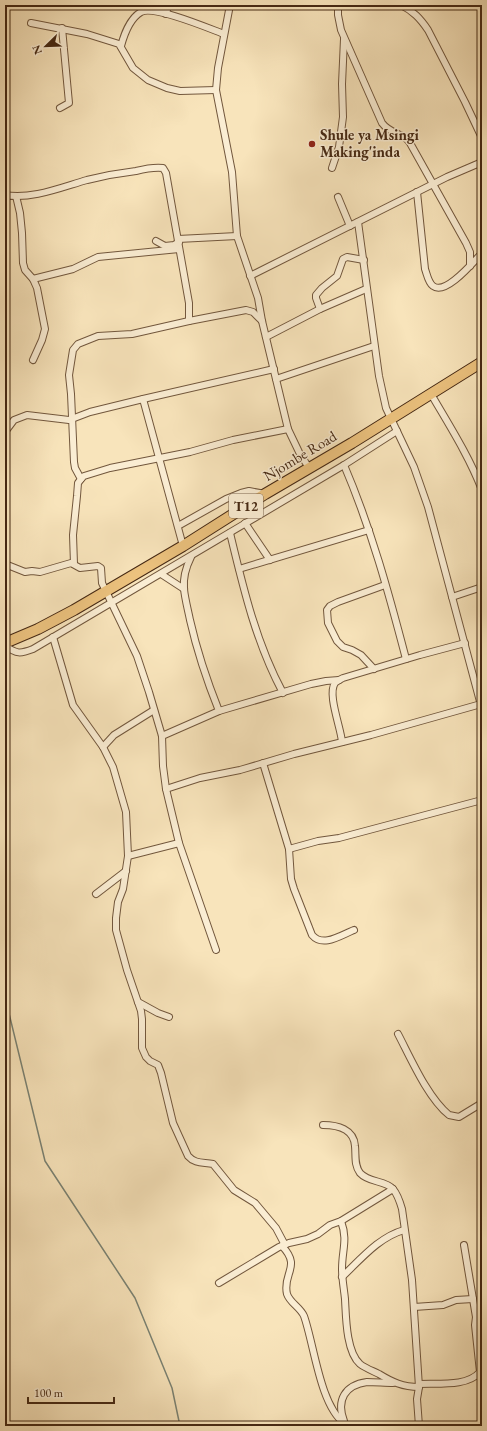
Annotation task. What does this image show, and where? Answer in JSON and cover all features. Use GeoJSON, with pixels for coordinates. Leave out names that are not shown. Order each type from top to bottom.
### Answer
{"type":"FeatureCollection","features":[{"type":"Feature","properties":{"kind":"highway","name":"Njombe Road"},"geometry":{"type":"LineString","coordinates":[[5,643],[38,629],[106,591],[482,362]]}},
{"type":"Feature","properties":{"kind":"street"},"geometry":{"type":"LineString","coordinates":[[166,14],[168,5]]}},
{"type":"Feature","properties":{"kind":"street"},"geometry":{"type":"LineString","coordinates":[[230,5],[218,68],[216,90],[232,172],[237,236],[258,298],[262,321],[288,429],[299,452],[309,468]]}},
{"type":"Feature","properties":{"kind":"street"},"geometry":{"type":"LineString","coordinates":[[338,5],[338,15],[344,35],[382,123],[386,129],[407,139],[434,184],[468,247],[470,266]]}},
{"type":"Feature","properties":{"kind":"street"},"geometry":{"type":"LineString","coordinates":[[401,5],[413,8],[428,30],[466,102],[482,138]]}},
{"type":"Feature","properties":{"kind":"street"},"geometry":{"type":"LineString","coordinates":[[121,46],[128,27],[140,13],[145,11],[166,14],[224,34]]}},
{"type":"Feature","properties":{"kind":"street"},"geometry":{"type":"LineString","coordinates":[[31,23],[62,28],[119,44],[133,68],[148,80],[167,88],[180,91],[216,90]]}},
{"type":"Feature","properties":{"kind":"street"},"geometry":{"type":"LineString","coordinates":[[60,108],[68,103],[62,28]]}},
{"type":"Feature","properties":{"kind":"street"},"geometry":{"type":"LineString","coordinates":[[332,168],[338,148],[343,117],[342,84],[344,35]]}},
{"type":"Feature","properties":{"kind":"street"},"geometry":{"type":"LineString","coordinates":[[250,276],[417,192],[482,162]]}},
{"type":"Feature","properties":{"kind":"street"},"geometry":{"type":"LineString","coordinates":[[5,195],[16,196],[55,190],[106,176],[152,168],[163,168],[166,173],[179,243],[183,276],[189,304],[189,321]]}},
{"type":"Feature","properties":{"kind":"street"},"geometry":{"type":"LineString","coordinates":[[417,192],[425,269],[430,283],[433,286],[436,288],[445,286],[455,280],[482,253]]}},
{"type":"Feature","properties":{"kind":"street"},"geometry":{"type":"LineString","coordinates":[[16,196],[22,233],[23,263],[27,274],[33,280],[37,288],[45,328],[34,360]]}},
{"type":"Feature","properties":{"kind":"street"},"geometry":{"type":"LineString","coordinates":[[338,197],[350,226]]}},
{"type":"Feature","properties":{"kind":"street"},"geometry":{"type":"LineString","coordinates":[[166,789],[200,778],[481,707],[428,507],[414,467],[386,408],[378,376],[358,222]]}},
{"type":"Feature","properties":{"kind":"street"},"geometry":{"type":"LineString","coordinates":[[33,280],[73,269],[98,257],[142,253],[179,243],[237,236]]}},
{"type":"Feature","properties":{"kind":"street"},"geometry":{"type":"LineString","coordinates":[[156,241],[165,246],[179,243]]}},
{"type":"Feature","properties":{"kind":"street"},"geometry":{"type":"LineString","coordinates":[[320,309],[316,296],[322,288],[337,276],[343,259],[347,257],[364,260]]}},
{"type":"Feature","properties":{"kind":"street"},"geometry":{"type":"LineString","coordinates":[[266,337],[320,309],[366,289]]}},
{"type":"Feature","properties":{"kind":"street"},"geometry":{"type":"LineString","coordinates":[[81,479],[75,468],[74,462],[73,418],[69,375],[73,350],[78,344],[98,336],[132,334],[189,321],[250,310],[262,321]]}},
{"type":"Feature","properties":{"kind":"street"},"geometry":{"type":"LineString","coordinates":[[276,379],[374,346]]}},
{"type":"Feature","properties":{"kind":"street"},"geometry":{"type":"LineString","coordinates":[[5,432],[14,420],[27,414],[62,419],[73,418],[90,412],[143,399],[274,369]]}},
{"type":"Feature","properties":{"kind":"street"},"geometry":{"type":"LineString","coordinates":[[431,394],[462,448],[482,490]]}},
{"type":"Feature","properties":{"kind":"street"},"geometry":{"type":"LineString","coordinates":[[143,399],[178,526],[182,546]]}},
{"type":"Feature","properties":{"kind":"street"},"geometry":{"type":"LineString","coordinates":[[74,564],[73,535],[78,483],[84,476],[110,468],[159,459],[233,440],[288,429]]}},
{"type":"Feature","properties":{"kind":"street"},"geometry":{"type":"LineString","coordinates":[[5,646],[16,653],[23,653],[33,649],[344,465],[397,431]]}},
{"type":"Feature","properties":{"kind":"street"},"geometry":{"type":"LineString","coordinates":[[344,465],[368,530],[396,618],[406,659]]}},
{"type":"Feature","properties":{"kind":"street"},"geometry":{"type":"LineString","coordinates":[[178,526],[241,492],[249,491],[265,494]]}},
{"type":"Feature","properties":{"kind":"street"},"geometry":{"type":"LineString","coordinates":[[245,523],[270,560]]}},
{"type":"Feature","properties":{"kind":"street"},"geometry":{"type":"LineString","coordinates":[[239,569],[368,530]]}},
{"type":"Feature","properties":{"kind":"street"},"geometry":{"type":"LineString","coordinates":[[230,533],[253,620],[266,658],[283,692]]}},
{"type":"Feature","properties":{"kind":"street"},"geometry":{"type":"LineString","coordinates":[[192,555],[187,565],[184,589],[197,648],[219,711]]}},
{"type":"Feature","properties":{"kind":"street"},"geometry":{"type":"LineString","coordinates":[[5,564],[26,573],[32,571],[46,572],[67,563],[74,564],[80,568],[98,566],[101,568],[102,584],[112,602],[139,662],[162,736],[163,766],[166,789],[178,843],[216,950]]}},
{"type":"Feature","properties":{"kind":"street"},"geometry":{"type":"LineString","coordinates":[[161,574],[184,589]]}},
{"type":"Feature","properties":{"kind":"street"},"geometry":{"type":"LineString","coordinates":[[374,669],[361,655],[343,646],[337,641],[328,623],[327,610],[330,606],[338,602],[385,585]]}},
{"type":"Feature","properties":{"kind":"street"},"geometry":{"type":"LineString","coordinates":[[452,597],[482,587]]}},
{"type":"Feature","properties":{"kind":"street"},"geometry":{"type":"LineString","coordinates":[[53,637],[73,705],[103,747],[113,767],[126,812],[128,856],[123,889],[118,902],[116,930],[142,1019],[142,1048],[150,1061],[158,1065],[173,1123],[188,1156],[191,1160],[200,1163],[213,1164],[234,1190],[255,1203],[276,1228],[292,1262],[286,1285],[288,1296],[303,1314],[329,1402],[340,1420],[345,1425]]}},
{"type":"Feature","properties":{"kind":"street"},"geometry":{"type":"LineString","coordinates":[[162,736],[219,711],[283,692],[326,681],[339,680],[406,659],[464,644]]}},
{"type":"Feature","properties":{"kind":"street"},"geometry":{"type":"LineString","coordinates":[[339,680],[335,683],[333,698],[342,742]]}},
{"type":"Feature","properties":{"kind":"street"},"geometry":{"type":"LineString","coordinates":[[103,747],[114,735],[154,710]]}},
{"type":"Feature","properties":{"kind":"street"},"geometry":{"type":"LineString","coordinates":[[263,763],[289,849],[293,884],[312,935],[315,938],[327,941],[354,930]]}},
{"type":"Feature","properties":{"kind":"street"},"geometry":{"type":"LineString","coordinates":[[289,849],[318,841],[339,838],[482,800]]}},
{"type":"Feature","properties":{"kind":"street"},"geometry":{"type":"LineString","coordinates":[[128,856],[178,843]]}},
{"type":"Feature","properties":{"kind":"street"},"geometry":{"type":"LineString","coordinates":[[96,894],[126,871]]}},
{"type":"Feature","properties":{"kind":"street"},"geometry":{"type":"LineString","coordinates":[[138,1002],[169,1017]]}},
{"type":"Feature","properties":{"kind":"street"},"geometry":{"type":"LineString","coordinates":[[398,1034],[427,1086],[437,1102],[449,1116],[459,1116],[482,1103]]}},
{"type":"Feature","properties":{"kind":"street"},"geometry":{"type":"LineString","coordinates":[[323,1125],[334,1125],[349,1132],[354,1141],[356,1163],[359,1172],[370,1180],[393,1189],[399,1199],[402,1209],[412,1280],[419,1385],[417,1399],[419,1426]]}},
{"type":"Feature","properties":{"kind":"street"},"geometry":{"type":"LineString","coordinates":[[219,1283],[284,1245],[307,1239],[318,1234],[330,1225],[341,1221],[393,1189]]}},
{"type":"Feature","properties":{"kind":"street"},"geometry":{"type":"LineString","coordinates":[[341,1221],[345,1231],[342,1276],[349,1336],[355,1357],[360,1363],[393,1382],[406,1386],[462,1382],[476,1378],[481,1372],[475,1325],[476,1317],[464,1245]]}},
{"type":"Feature","properties":{"kind":"street"},"geometry":{"type":"LineString","coordinates":[[342,1276],[385,1238],[396,1232],[404,1230]]}},
{"type":"Feature","properties":{"kind":"street"},"geometry":{"type":"LineString","coordinates":[[414,1307],[443,1305],[456,1300],[473,1299]]}},
{"type":"Feature","properties":{"kind":"street"},"geometry":{"type":"LineString","coordinates":[[476,1317],[482,1310]]}},
{"type":"Feature","properties":{"kind":"street"},"geometry":{"type":"LineString","coordinates":[[345,1425],[340,1406],[342,1398],[346,1392],[355,1385],[368,1382],[393,1382]]}},
{"type":"Feature","properties":{"kind":"waterway"},"geometry":{"type":"LineString","coordinates":[[5,997],[45,1161],[135,1298],[172,1388],[180,1426]]}},
{"type":"Feature","properties":{"kind":"place","name":"Shule ya Msingi Making'inda"},"geometry":{"type":"Point","coordinates":[312,144]}}]}
